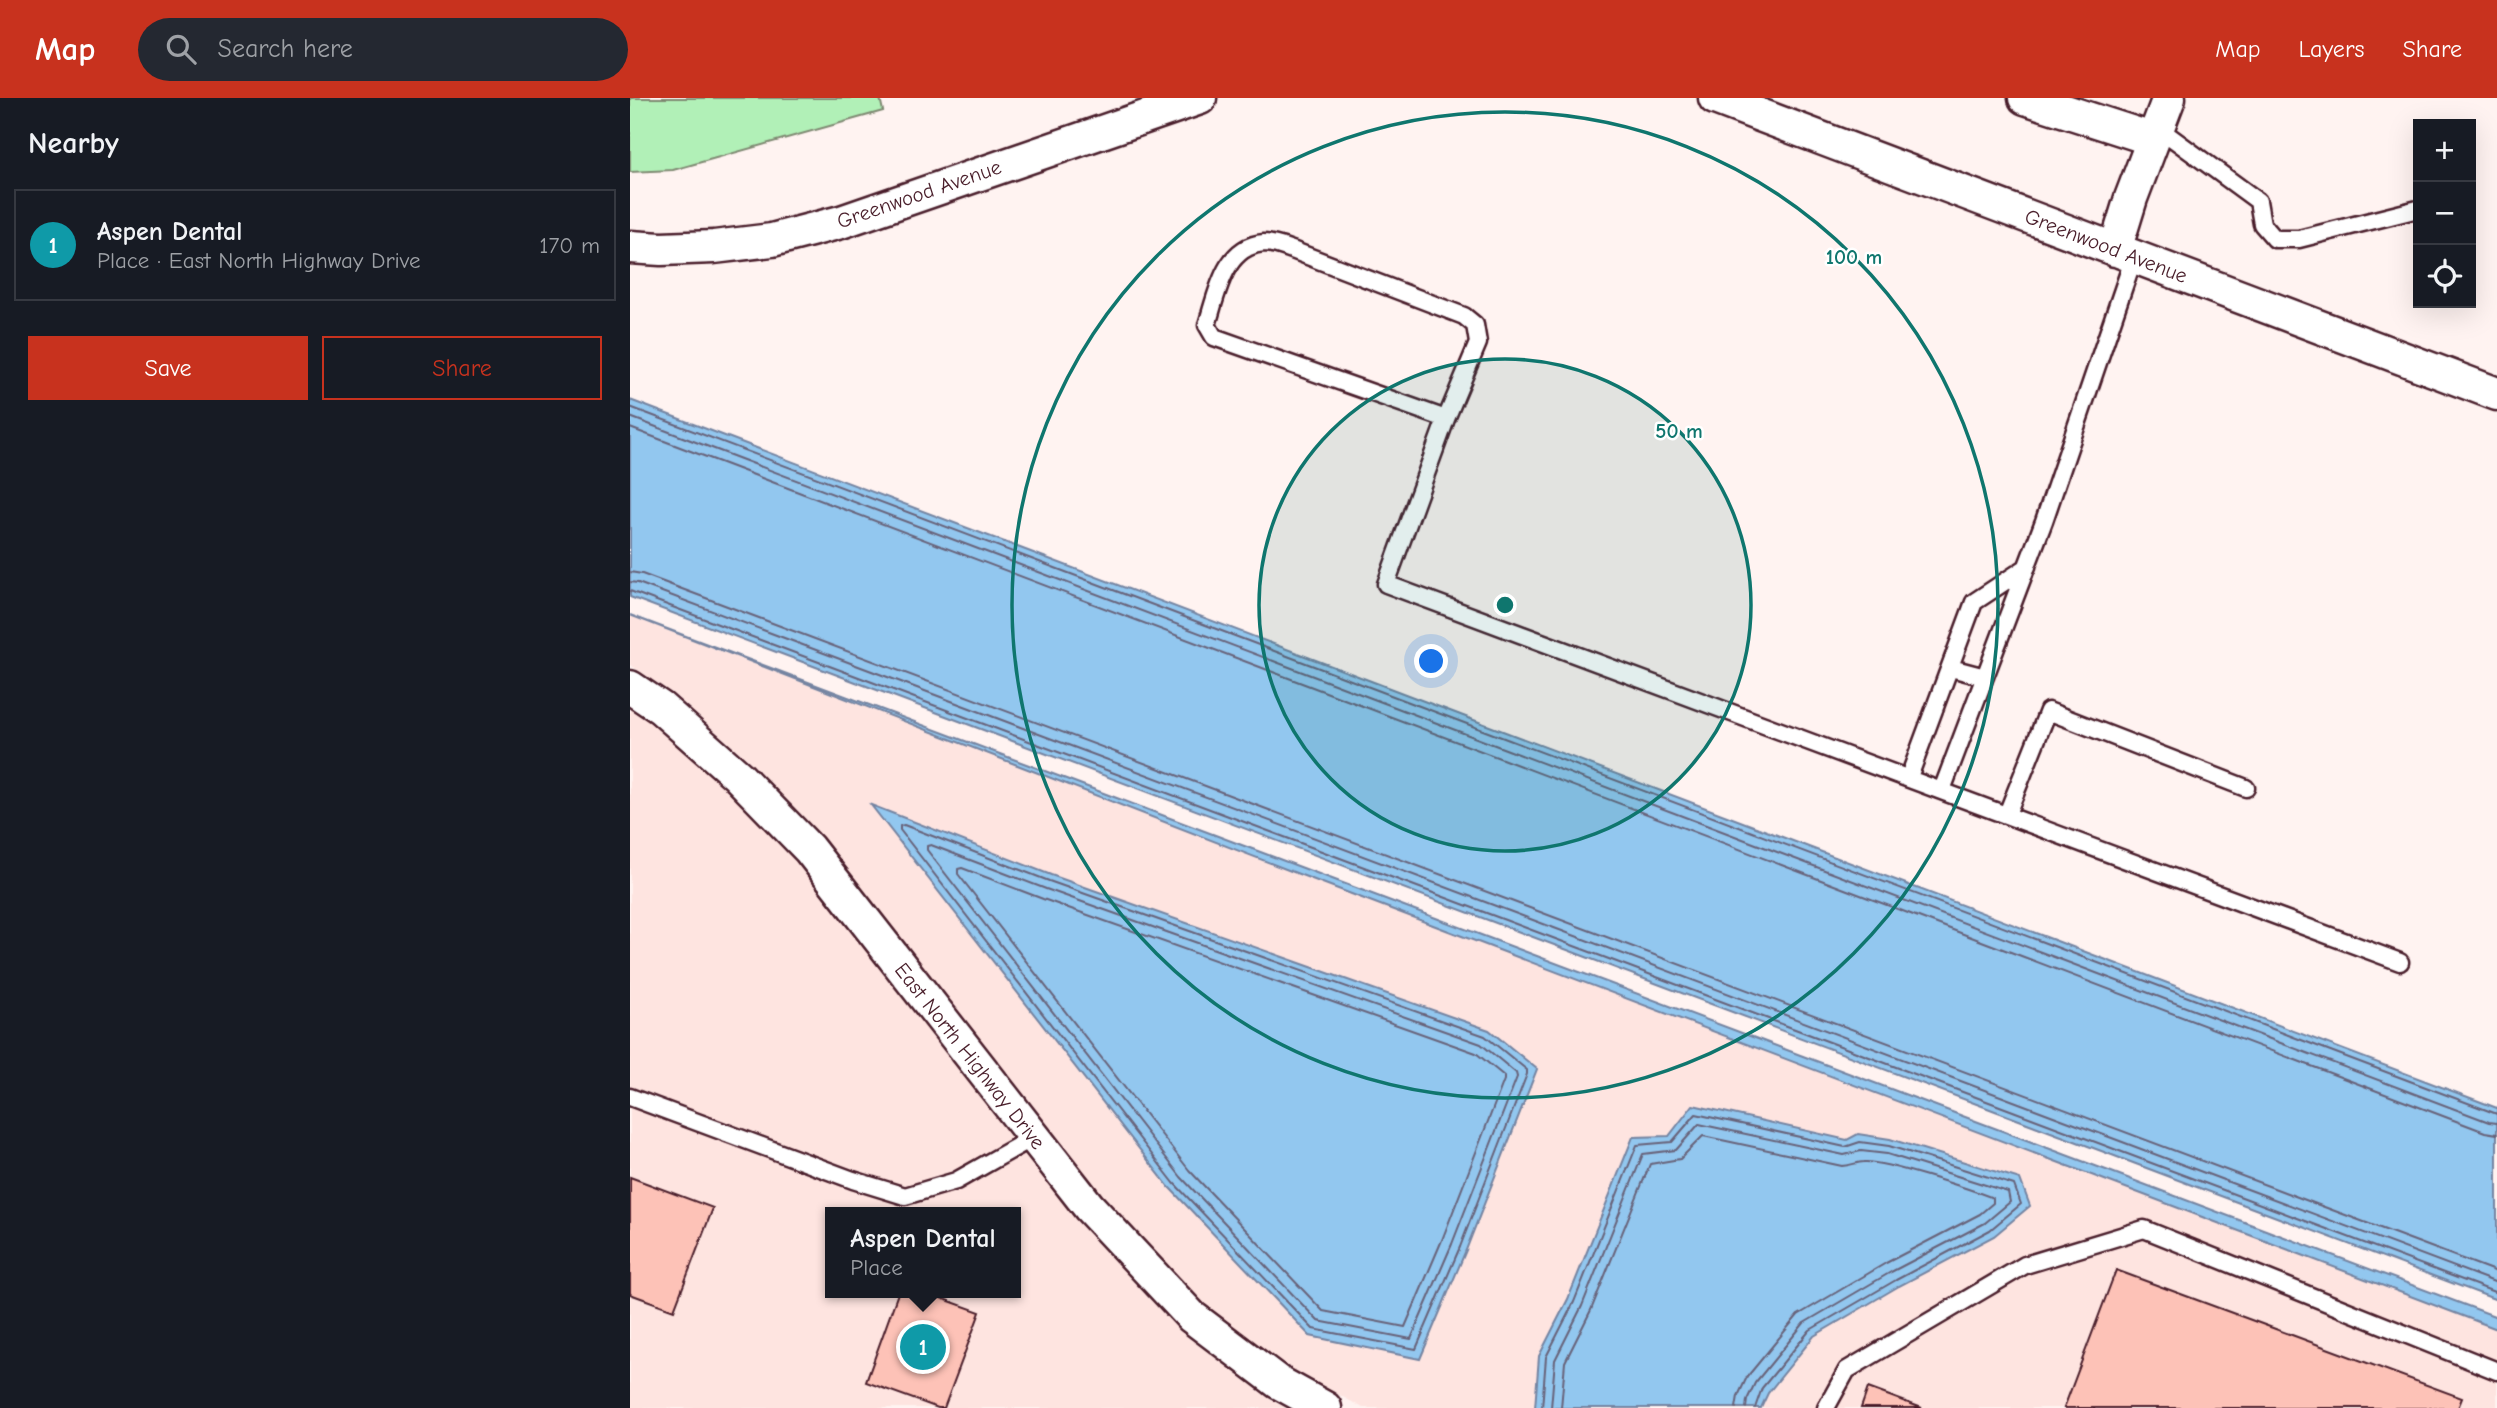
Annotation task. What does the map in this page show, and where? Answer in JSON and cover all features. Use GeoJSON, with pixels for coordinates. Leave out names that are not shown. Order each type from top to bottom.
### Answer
{"type":"FeatureCollection","features":[{"type":"Feature","properties":{"kind":"street","name":"Greenwood Avenue"},"geometry":{"type":"LineString","coordinates":[[630,247],[714,247],[772,240],[841,222],[1149,106],[1200,98]]}},
{"type":"Feature","properties":{"kind":"street","name":"Greenwood Avenue"},"geometry":{"type":"LineString","coordinates":[[1715,98],[2497,394]]}},
{"type":"Feature","properties":{"kind":"street"},"geometry":{"type":"LineString","coordinates":[[2025,98],[2155,133]]}},
{"type":"Feature","properties":{"kind":"street"},"geometry":{"type":"LineString","coordinates":[[2125,253],[2155,133],[2169,98]]}},
{"type":"Feature","properties":{"kind":"street","name":"East North Highway Drive"},"geometry":{"type":"LineString","coordinates":[[630,687],[661,708],[719,759],[809,849],[1088,1207],[1192,1317],[1278,1382],[1325,1408]]}},
{"type":"Feature","properties":{"kind":"lane"},"geometry":{"type":"LineString","coordinates":[[2155,133],[2258,201],[2262,224],[2275,239],[2299,239],[2413,210]]}},
{"type":"Feature","properties":{"kind":"lane"},"geometry":{"type":"LineString","coordinates":[[1446,419],[1214,337],[1207,325],[1226,268],[1239,252],[1265,243],[1292,250],[1464,316],[1475,325],[1478,343],[1446,419],[1386,584],[2400,962]]}},
{"type":"Feature","properties":{"kind":"lane"},"geometry":{"type":"LineString","coordinates":[[1942,790],[2026,567],[2125,253]]}},
{"type":"Feature","properties":{"kind":"lane"},"geometry":{"type":"LineString","coordinates":[[1909,777],[1974,602],[2026,567]]}},
{"type":"Feature","properties":{"kind":"lane"},"geometry":{"type":"LineString","coordinates":[[1951,668],[1984,677]]}},
{"type":"Feature","properties":{"kind":"lane"},"geometry":{"type":"LineString","coordinates":[[2007,814],[2048,711],[2246,788]]}},
{"type":"Feature","properties":{"kind":"lane"},"geometry":{"type":"LineString","coordinates":[[630,1097],[853,1180],[905,1196],[956,1181],[1034,1137]]}},
{"type":"Feature","properties":{"kind":"lane"},"geometry":{"type":"LineString","coordinates":[[1826,1408],[1847,1370],[2025,1265],[2144,1229],[2497,1370]]}},
{"type":"Feature","properties":{"kind":"shaded area"},"geometry":{"type":"Polygon","coordinates":[[[630,615],[1296,873],[2497,1329],[2497,1408],[1761,1408],[1768,1393],[1814,1336],[1899,1286],[2020,1179],[1890,1139],[1858,1134],[1847,1140],[1693,1106],[1568,1299],[1539,1355],[1535,1408],[1363,1408],[1287,1366],[1202,1303],[1101,1193],[821,835],[748,760],[672,693],[630,665],[630,615]],[[873,805],[1537,1069],[1489,1030],[1051,875],[873,805]]]}},
{"type":"Feature","properties":{"kind":"shaded area"},"geometry":{"type":"Polygon","coordinates":[[[630,709],[652,723],[727,790],[797,862],[1076,1220],[1180,1331],[1271,1400],[1286,1408],[630,1408],[630,709]]]}},
{"type":"Feature","properties":{"kind":"green space"},"geometry":{"type":"Polygon","coordinates":[[[630,98],[880,98],[883,111],[673,170],[630,172],[630,98]]]}},
{"type":"Feature","properties":{"kind":"water"},"geometry":{"type":"Polygon","coordinates":[[[630,400],[2497,1108],[2497,1300],[630,597],[630,400]]]}},
{"type":"Feature","properties":{"kind":"water"},"geometry":{"type":"Polygon","coordinates":[[[630,615],[2497,1317],[2497,1329],[1296,873],[630,615]]]}},
{"type":"Feature","properties":{"kind":"water"},"geometry":{"type":"Polygon","coordinates":[[[871,805],[1051,875],[1489,1030],[1537,1069],[1420,1359],[1310,1336],[1169,1187],[871,805]]]}},
{"type":"Feature","properties":{"kind":"water"},"geometry":{"type":"Polygon","coordinates":[[[1693,1105],[1847,1140],[1858,1134],[1890,1139],[2020,1179],[2030,1206],[1994,1236],[1899,1286],[1814,1336],[1768,1393],[1761,1408],[1535,1408],[1539,1356],[1568,1299],[1633,1137],[1669,1136],[1693,1105]]]}},
{"type":"Feature","properties":{"kind":"building"},"geometry":{"type":"Polygon","coordinates":[[[630,1177],[713,1208],[674,1310],[630,1294],[630,1177]]]}},
{"type":"Feature","properties":{"kind":"building"},"geometry":{"type":"Polygon","coordinates":[[[2116,1270],[2462,1398],[2458,1408],[2064,1408],[2116,1270]]]}},
{"type":"Feature","properties":{"kind":"building"},"geometry":{"type":"Polygon","coordinates":[[[896,1298],[941,1298],[980,1312],[944,1408],[866,1382],[896,1298]]]}},
{"type":"Feature","properties":{"kind":"building"},"geometry":{"type":"Polygon","coordinates":[[[1868,1388],[1922,1408],[1861,1408],[1868,1388]]]}},
{"type":"Feature","properties":{"kind":"place","name":"Aspen Dental"},"geometry":{"type":"Point","coordinates":[923,1347]}}]}
